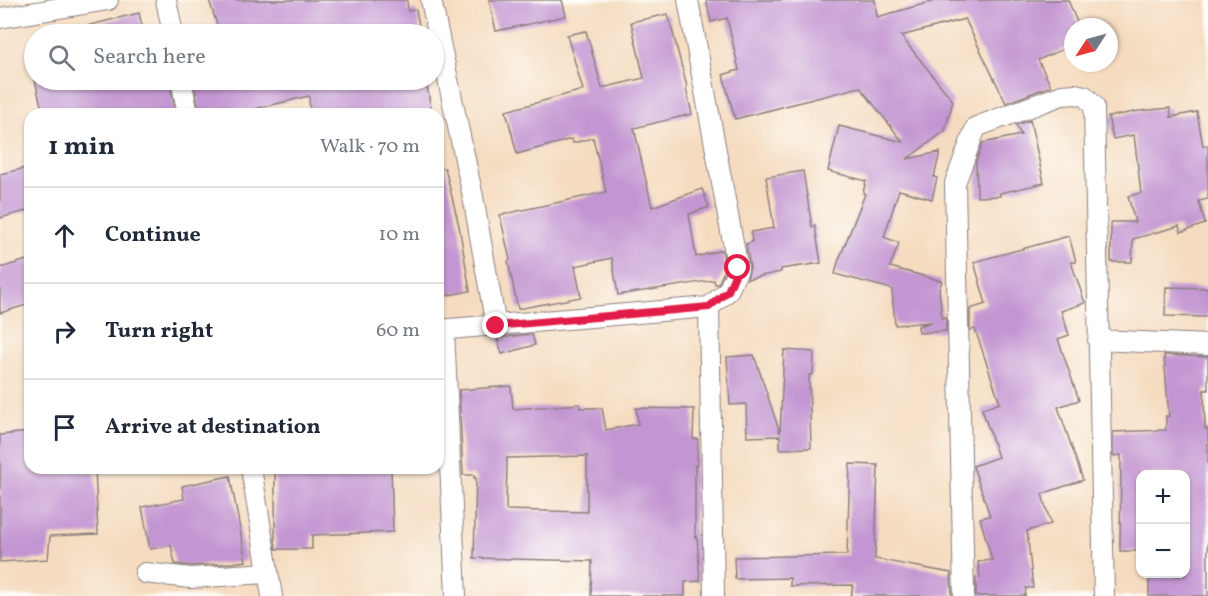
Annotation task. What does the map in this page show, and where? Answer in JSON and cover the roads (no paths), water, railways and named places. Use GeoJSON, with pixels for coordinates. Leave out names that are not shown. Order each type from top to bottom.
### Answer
{"type":"FeatureCollection","features":[{"type":"Feature","properties":{"kind":"street"},"geometry":{"type":"LineString","coordinates":[[0,18],[108,0]]}},
{"type":"Feature","properties":{"kind":"street"},"geometry":{"type":"LineString","coordinates":[[166,0],[171,24]]}},
{"type":"Feature","properties":{"kind":"street"},"geometry":{"type":"LineString","coordinates":[[431,0],[436,24]]}},
{"type":"Feature","properties":{"kind":"street"},"geometry":{"type":"LineString","coordinates":[[444,330],[709,307],[728,291],[738,268],[688,0]]}},
{"type":"Feature","properties":{"kind":"street"},"geometry":{"type":"LineString","coordinates":[[444,61],[473,197],[496,326]]}},
{"type":"Feature","properties":{"kind":"street"},"geometry":{"type":"LineString","coordinates":[[183,90],[187,108]]}},
{"type":"Feature","properties":{"kind":"street"},"geometry":{"type":"LineString","coordinates":[[964,596],[955,183],[976,128],[1062,95],[1074,94],[1085,96],[1094,106],[1104,596]]}},
{"type":"Feature","properties":{"kind":"street"},"geometry":{"type":"LineString","coordinates":[[709,307],[714,596]]}},
{"type":"Feature","properties":{"kind":"street"},"geometry":{"type":"LineString","coordinates":[[1098,340],[1208,345]]}},
{"type":"Feature","properties":{"kind":"street"},"geometry":{"type":"LineString","coordinates":[[444,383],[456,596]]}},
{"type":"Feature","properties":{"kind":"street"},"geometry":{"type":"LineString","coordinates":[[252,474],[272,596]]}},
{"type":"Feature","properties":{"kind":"street"},"geometry":{"type":"LineString","coordinates":[[145,573],[191,578],[267,573]]}}]}
